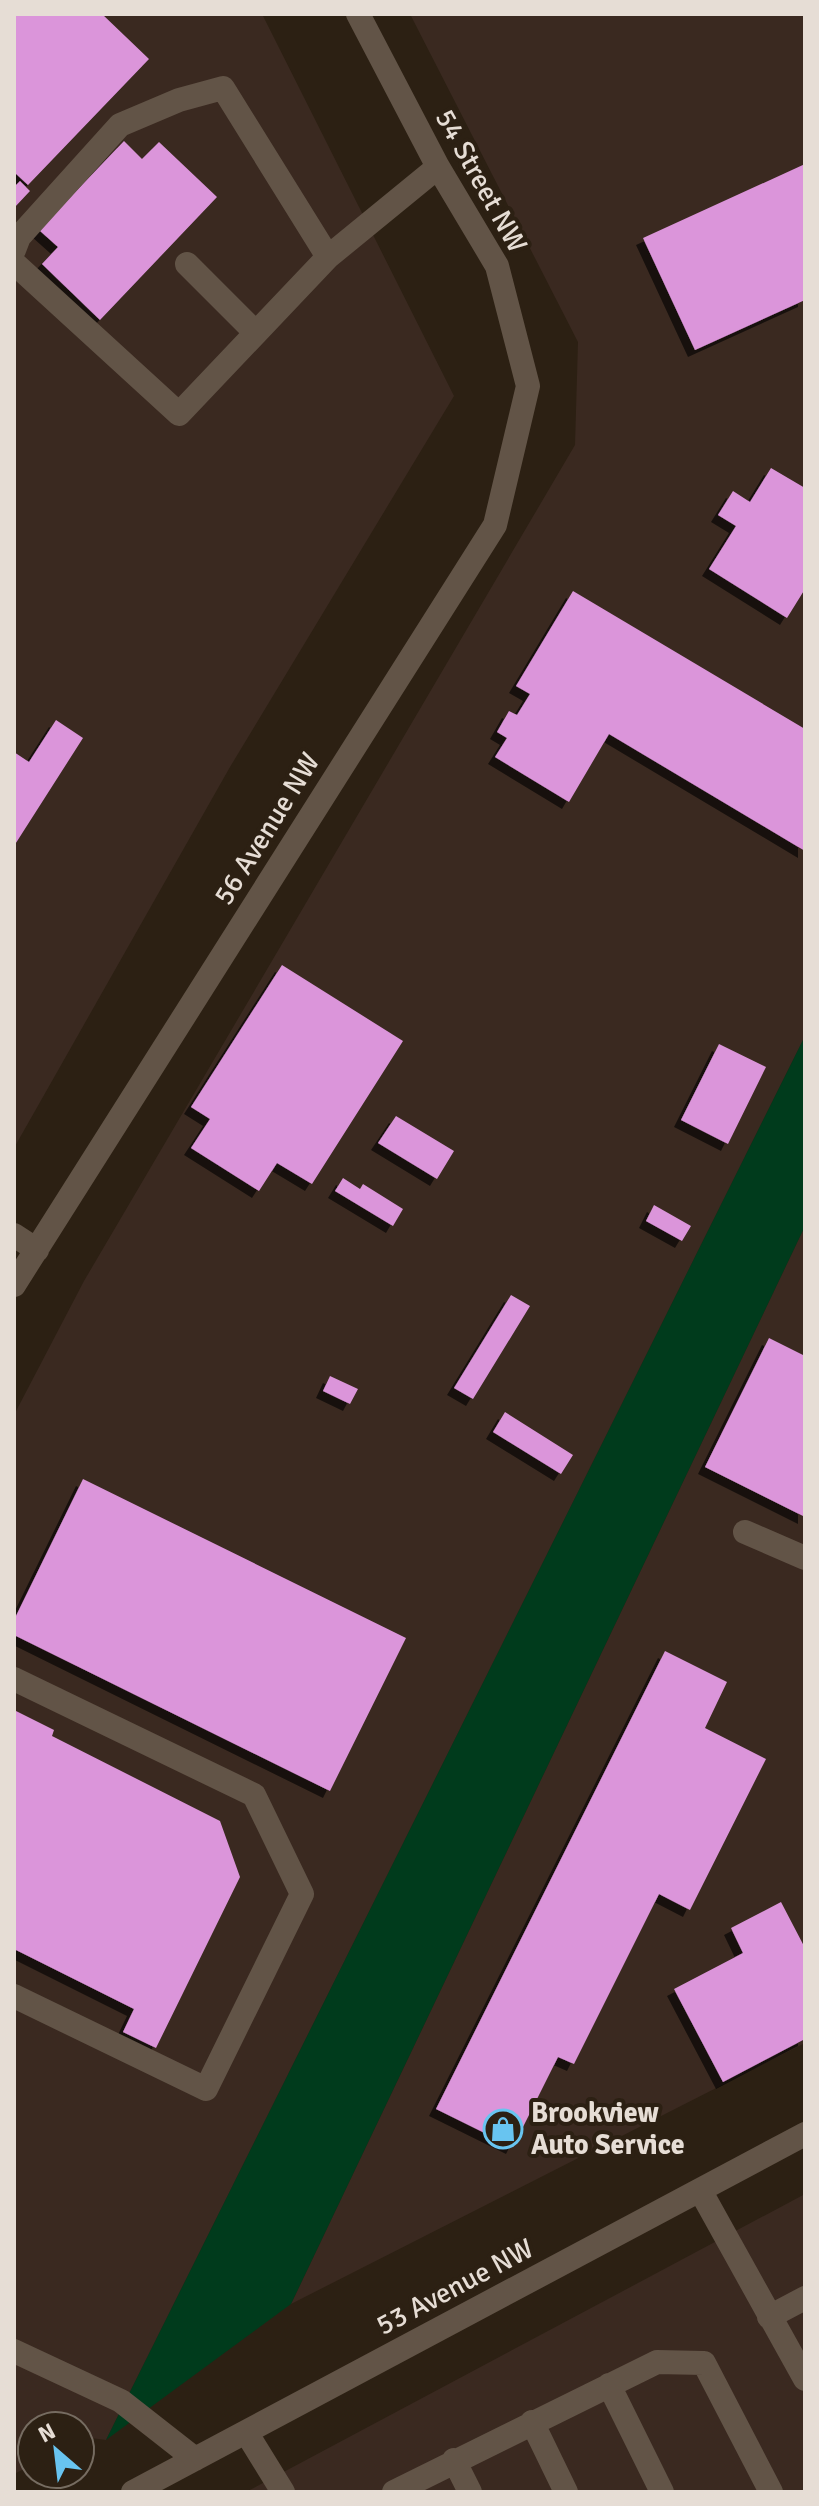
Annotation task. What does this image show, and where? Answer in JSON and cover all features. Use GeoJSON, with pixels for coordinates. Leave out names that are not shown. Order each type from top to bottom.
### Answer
{"type":"FeatureCollection","features":[{"type":"Feature","properties":{"kind":"street","name":"54 Street NW"},"geometry":{"type":"LineString","coordinates":[[358,14],[438,167],[497,266],[528,386]]}},
{"type":"Feature","properties":{"kind":"street"},"geometry":{"type":"LineString","coordinates":[[14,250],[19,237],[120,125],[179,100],[223,88],[328,257]]}},
{"type":"Feature","properties":{"kind":"street"},"geometry":{"type":"LineString","coordinates":[[14,263],[179,414],[328,257],[438,167]]}},
{"type":"Feature","properties":{"kind":"street"},"geometry":{"type":"LineString","coordinates":[[187,264],[256,333]]}},
{"type":"Feature","properties":{"kind":"street","name":"56 Avenue NW"},"geometry":{"type":"LineString","coordinates":[[14,1285],[495,525],[528,386]]}},
{"type":"Feature","properties":{"kind":"street"},"geometry":{"type":"LineString","coordinates":[[14,1235],[37,1250]]}},
{"type":"Feature","properties":{"kind":"street"},"geometry":{"type":"LineString","coordinates":[[745,1532],[805,1558]]}},
{"type":"Feature","properties":{"kind":"street"},"geometry":{"type":"LineString","coordinates":[[14,1679],[254,1795],[302,1894],[206,2089],[14,1996]]}},
{"type":"Feature","properties":{"kind":"street","name":"53 Avenue NW"},"geometry":{"type":"LineString","coordinates":[[133,2492],[805,2134]]}},
{"type":"Feature","properties":{"kind":"street"},"geometry":{"type":"LineString","coordinates":[[700,2190],[805,2379]]}},
{"type":"Feature","properties":{"kind":"street"},"geometry":{"type":"LineString","coordinates":[[769,2317],[805,2298]]}},
{"type":"Feature","properties":{"kind":"street"},"geometry":{"type":"LineString","coordinates":[[14,2351],[121,2401],[195,2459]]}},
{"type":"Feature","properties":{"kind":"street"},"geometry":{"type":"LineString","coordinates":[[394,2492],[657,2362],[704,2363],[771,2492]]}},
{"type":"Feature","properties":{"kind":"street"},"geometry":{"type":"LineString","coordinates":[[609,2385],[662,2492]]}},
{"type":"Feature","properties":{"kind":"street"},"geometry":{"type":"LineString","coordinates":[[532,2422],[566,2492]]}},
{"type":"Feature","properties":{"kind":"street"},"geometry":{"type":"LineString","coordinates":[[246,2432],[283,2492]]}},
{"type":"Feature","properties":{"kind":"street"},"geometry":{"type":"LineString","coordinates":[[454,2460],[470,2492]]}},
{"type":"Feature","properties":{"kind":"shaded area"},"geometry":{"type":"Polygon","coordinates":[[[14,14],[262,14],[454,396],[230,767],[14,1148],[14,14]]]}},
{"type":"Feature","properties":{"kind":"shaded area"},"geometry":{"type":"Polygon","coordinates":[[[410,14],[805,14],[805,1036],[106,2440],[96,2439],[96,2410],[16,2410],[14,2474],[14,1415],[84,1281],[575,445],[578,342],[410,14]]]}},
{"type":"Feature","properties":{"kind":"shaded area"},"geometry":{"type":"Polygon","coordinates":[[[805,1226],[805,2043],[291,2304],[805,1226]]]}},
{"type":"Feature","properties":{"kind":"shaded area"},"geometry":{"type":"Polygon","coordinates":[[[805,2194],[805,2492],[246,2492],[805,2194]]]}},
{"type":"Feature","properties":{"kind":"green space"},"geometry":{"type":"Polygon","coordinates":[[[805,1036],[805,1226],[291,2304],[106,2440],[805,1036]]]}},
{"type":"Feature","properties":{"kind":"building"},"geometry":{"type":"Polygon","coordinates":[[[14,14],[102,14],[149,59],[28,185],[14,172],[14,14]]]}},
{"type":"Feature","properties":{"kind":"building"},"geometry":{"type":"Polygon","coordinates":[[[124,141],[142,159],[159,142],[217,197],[100,320],[42,264],[58,247],[39,230],[124,141]]]}},
{"type":"Feature","properties":{"kind":"building"},"geometry":{"type":"Polygon","coordinates":[[[805,164],[805,300],[695,350],[643,238],[805,164]]]}},
{"type":"Feature","properties":{"kind":"building"},"geometry":{"type":"Polygon","coordinates":[[[20,181],[30,191],[14,208],[14,187],[20,181]]]}},
{"type":"Feature","properties":{"kind":"building"},"geometry":{"type":"Polygon","coordinates":[[[771,468],[805,488],[805,589],[787,618],[709,569],[736,526],[718,515],[733,491],[750,502],[771,468]]]}},
{"type":"Feature","properties":{"kind":"building"},"geometry":{"type":"Polygon","coordinates":[[[573,591],[805,729],[805,851],[609,734],[569,802],[495,757],[507,738],[497,732],[509,711],[517,715],[530,694],[516,686],[573,591]]]}},
{"type":"Feature","properties":{"kind":"building"},"geometry":{"type":"Polygon","coordinates":[[[56,720],[83,738],[14,846],[14,752],[29,762],[56,720]]]}},
{"type":"Feature","properties":{"kind":"building"},"geometry":{"type":"Polygon","coordinates":[[[282,965],[403,1041],[312,1184],[277,1163],[259,1191],[191,1148],[210,1119],[191,1107],[282,965]]]}},
{"type":"Feature","properties":{"kind":"building"},"geometry":{"type":"Polygon","coordinates":[[[719,1044],[766,1067],[728,1144],[681,1120],[719,1044]]]}},
{"type":"Feature","properties":{"kind":"building"},"geometry":{"type":"Polygon","coordinates":[[[396,1116],[454,1151],[437,1179],[378,1143],[396,1116]]]}},
{"type":"Feature","properties":{"kind":"building"},"geometry":{"type":"Polygon","coordinates":[[[343,1178],[360,1189],[363,1184],[403,1209],[393,1226],[335,1191],[343,1178]]]}},
{"type":"Feature","properties":{"kind":"building"},"geometry":{"type":"Polygon","coordinates":[[[654,1205],[691,1226],[682,1241],[646,1221],[654,1205]]]}},
{"type":"Feature","properties":{"kind":"building"},"geometry":{"type":"Polygon","coordinates":[[[511,1295],[530,1306],[473,1399],[454,1388],[511,1295]]]}},
{"type":"Feature","properties":{"kind":"building"},"geometry":{"type":"Polygon","coordinates":[[[769,1338],[805,1356],[805,1517],[705,1467],[769,1338]]]}},
{"type":"Feature","properties":{"kind":"building"},"geometry":{"type":"Polygon","coordinates":[[[330,1376],[358,1389],[350,1404],[323,1391],[330,1376]]]}},
{"type":"Feature","properties":{"kind":"building"},"geometry":{"type":"Polygon","coordinates":[[[505,1412],[573,1455],[561,1474],[493,1432],[505,1412]]]}},
{"type":"Feature","properties":{"kind":"building"},"geometry":{"type":"Polygon","coordinates":[[[83,1479],[406,1638],[330,1791],[14,1635],[14,1620],[83,1479]]]}},
{"type":"Feature","properties":{"kind":"building"},"geometry":{"type":"Polygon","coordinates":[[[665,1651],[727,1682],[705,1728],[766,1759],[690,1910],[659,1894],[574,2064],[558,2057],[513,2147],[436,2109],[665,1651]]]}},
{"type":"Feature","properties":{"kind":"building"},"geometry":{"type":"Polygon","coordinates":[[[14,1710],[54,1730],[52,1736],[220,1821],[240,1877],[156,2048],[123,2032],[134,2009],[14,1949],[14,1710]]]}},
{"type":"Feature","properties":{"kind":"building"},"geometry":{"type":"Polygon","coordinates":[[[781,1902],[805,1948],[805,2039],[723,2082],[674,1989],[743,1953],[731,1928],[781,1902]]]}},
{"type":"Feature","properties":{"kind":"place","name":"Brookview Auto Service"},"geometry":{"type":"Point","coordinates":[503,2129]}}]}
